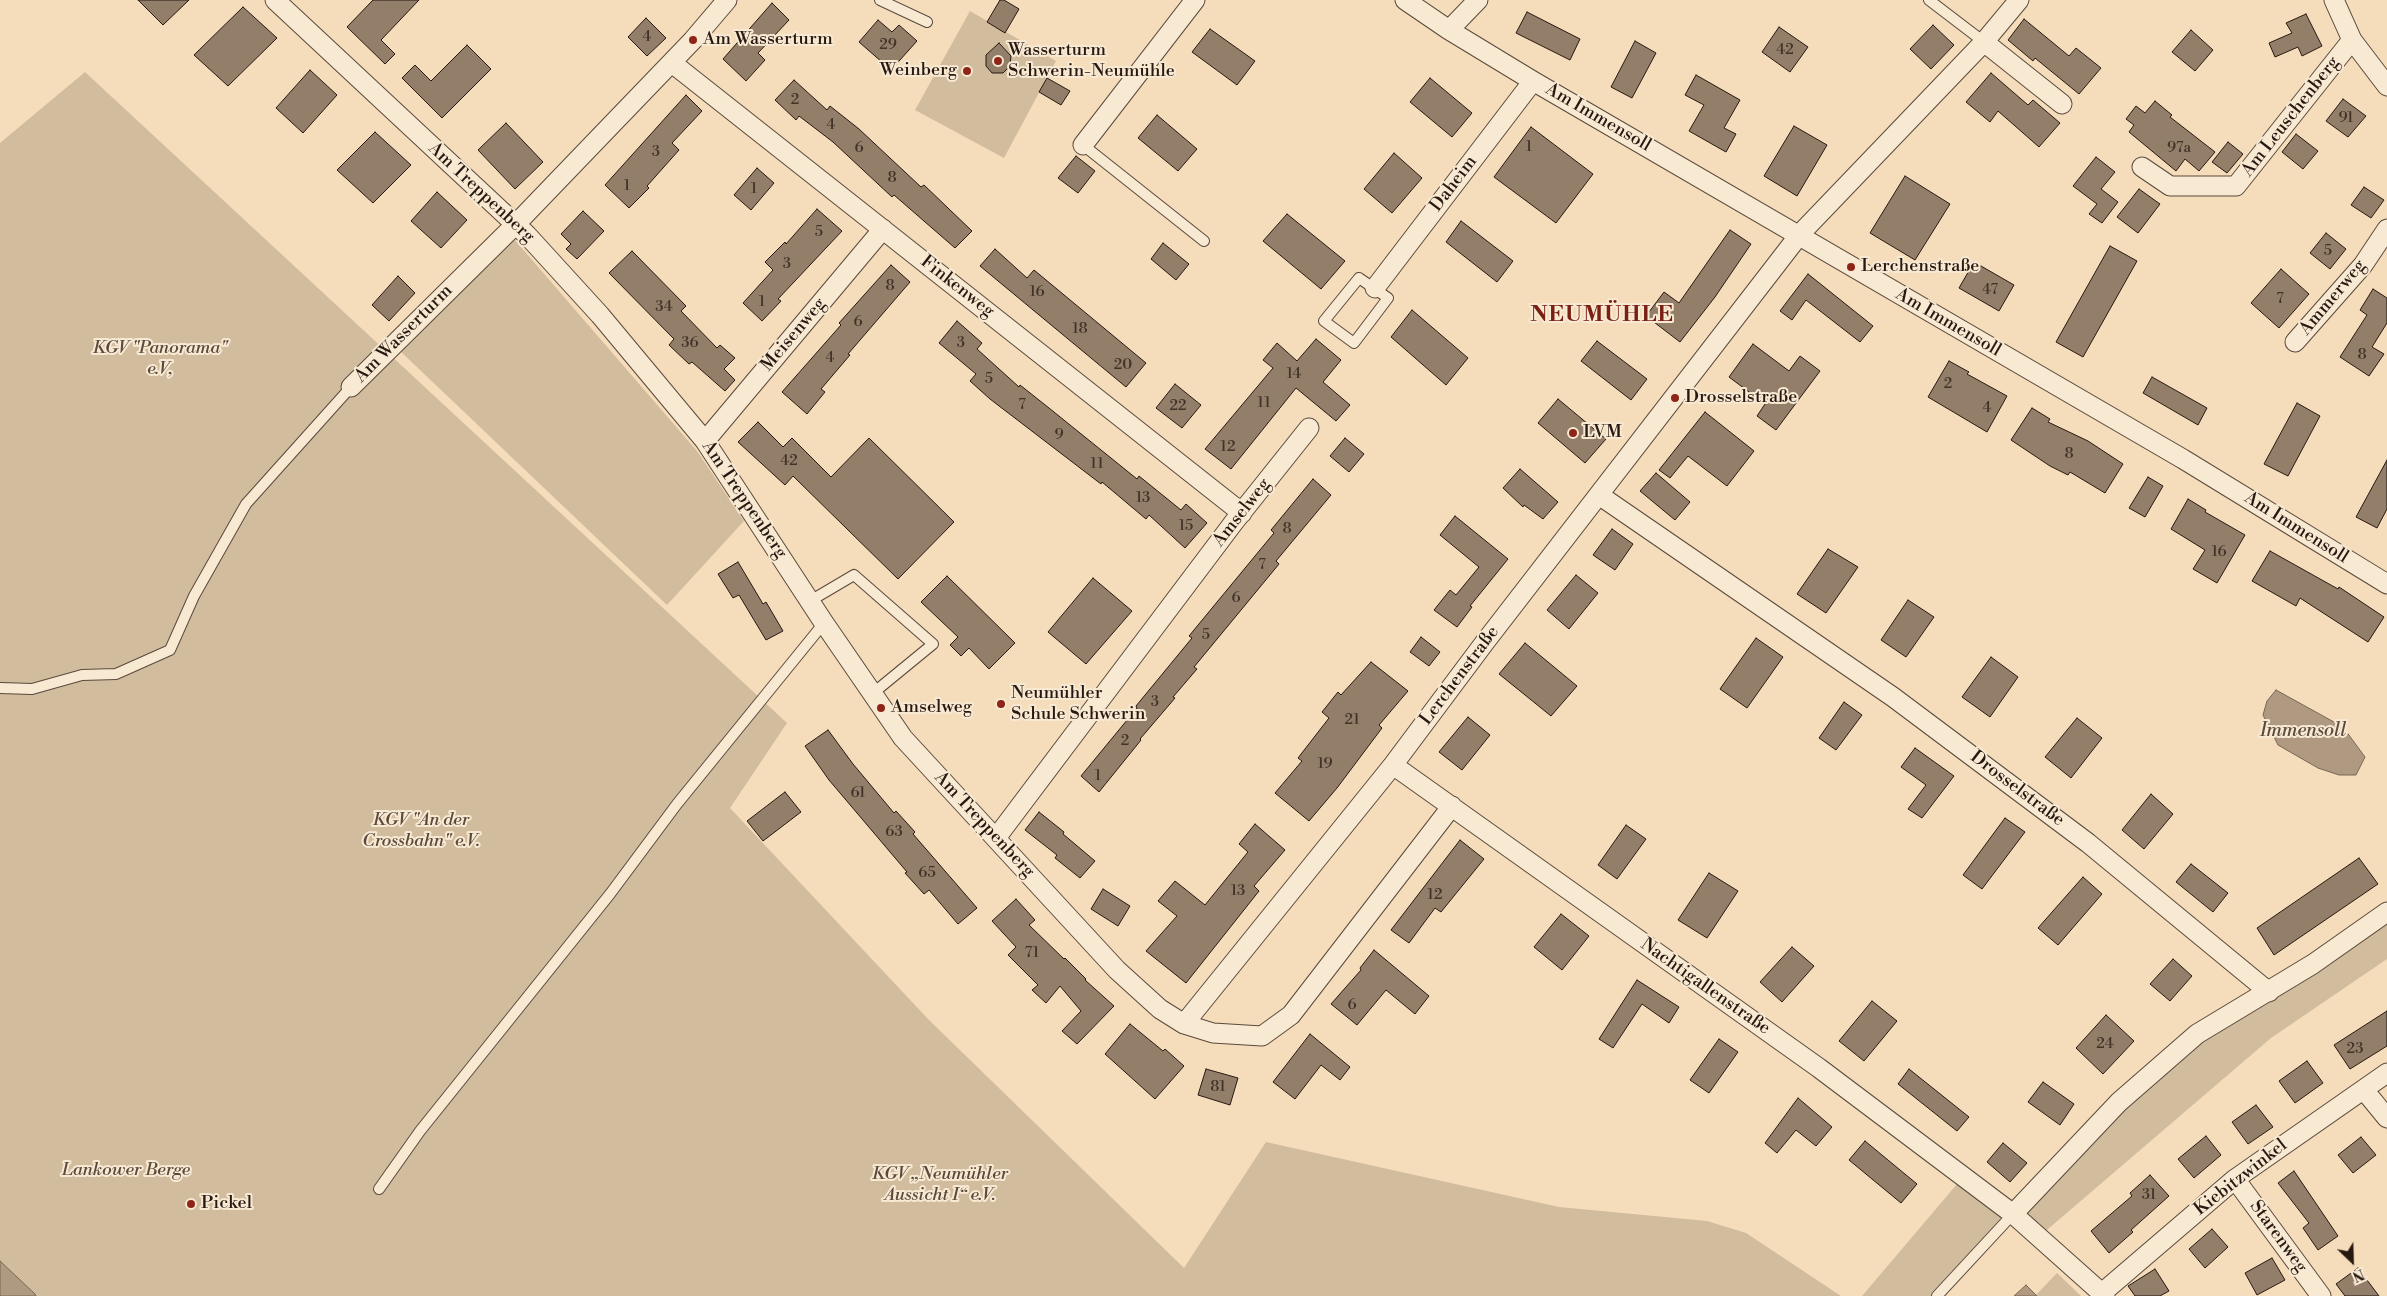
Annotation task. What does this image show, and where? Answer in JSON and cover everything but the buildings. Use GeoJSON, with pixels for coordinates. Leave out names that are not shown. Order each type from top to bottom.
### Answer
{"type":"FeatureCollection","features":[{"type":"Feature","properties":{"kind":"street","name":"Am Treppenberg"},"geometry":{"type":"LineString","coordinates":[[275,0],[516,224],[600,315],[705,441],[824,623],[903,738],[1117,970],[1160,1009],[1184,1024]]}},
{"type":"Feature","properties":{"kind":"street","name":"Am Wasserturm"},"geometry":{"type":"LineString","coordinates":[[352,387],[516,224],[672,63],[727,0]]}},
{"type":"Feature","properties":{"kind":"street"},"geometry":{"type":"LineString","coordinates":[[1083,145],[1194,0]]}},
{"type":"Feature","properties":{"kind":"street","name":"Am Immensoll"},"geometry":{"type":"LineString","coordinates":[[1405,0],[1450,30],[1533,80],[2183,459],[2387,584]]}},
{"type":"Feature","properties":{"kind":"street"},"geometry":{"type":"LineString","coordinates":[[1450,30],[1478,0]]}},
{"type":"Feature","properties":{"kind":"street","name":"Lerchenstraße"},"geometry":{"type":"LineString","coordinates":[[1184,1024],[1393,765],[1800,234],[1984,42],[2019,0]]}},
{"type":"Feature","properties":{"kind":"street","name":"Am Leuschenberg"},"geometry":{"type":"LineString","coordinates":[[2334,0],[2352,40],[2387,86]]}},
{"type":"Feature","properties":{"kind":"street","name":"Am Leuschenberg"},"geometry":{"type":"LineString","coordinates":[[2142,167],[2170,186],[2236,186],[2352,40]]}},
{"type":"Feature","properties":{"kind":"street"},"geometry":{"type":"LineString","coordinates":[[1984,42],[2062,104]]}},
{"type":"Feature","properties":{"kind":"street","name":"Finkenweg"},"geometry":{"type":"LineString","coordinates":[[672,63],[1242,513]]}},
{"type":"Feature","properties":{"kind":"street","name":"Daheim"},"geometry":{"type":"LineString","coordinates":[[1375,288],[1533,80]]}},
{"type":"Feature","properties":{"kind":"street","name":"Meisenweg"},"geometry":{"type":"LineString","coordinates":[[705,441],[883,228]]}},
{"type":"Feature","properties":{"kind":"street","name":"Ammerweg"},"geometry":{"type":"LineString","coordinates":[[2295,342],[2363,265],[2387,229]]}},
{"type":"Feature","properties":{"kind":"street","name":"Amselweg"},"geometry":{"type":"LineString","coordinates":[[996,838],[1242,513],[1309,428]]}},
{"type":"Feature","properties":{"kind":"street","name":"Drosselstraße"},"geometry":{"type":"LineString","coordinates":[[1599,495],[1893,697],[2088,843],[2269,992]]}},
{"type":"Feature","properties":{"kind":"street","name":"Nachtigallenstraße"},"geometry":{"type":"LineString","coordinates":[[1393,765],[1819,1068],[2013,1214],[2104,1294]]}},
{"type":"Feature","properties":{"kind":"street"},"geometry":{"type":"LineString","coordinates":[[1184,1024],[1213,1033],[1262,1036],[1291,1015],[1452,806]]}},
{"type":"Feature","properties":{"kind":"street"},"geometry":{"type":"LineString","coordinates":[[2013,1214],[2119,1102],[2197,1034],[2313,964],[2387,912]]}},
{"type":"Feature","properties":{"kind":"street","name":"Kiebitzwinkel"},"geometry":{"type":"LineString","coordinates":[[2104,1294],[2236,1179],[2387,1073]]}},
{"type":"Feature","properties":{"kind":"street"},"geometry":{"type":"LineString","coordinates":[[2364,1090],[2387,1118]]}},
{"type":"Feature","properties":{"kind":"street","name":"Starenweg"},"geometry":{"type":"LineString","coordinates":[[2236,1179],[2321,1296]]}},
{"type":"Feature","properties":{"kind":"lane"},"geometry":{"type":"LineString","coordinates":[[880,0],[927,22]]}},
{"type":"Feature","properties":{"kind":"lane"},"geometry":{"type":"LineString","coordinates":[[1929,0],[1984,42]]}},
{"type":"Feature","properties":{"kind":"lane"},"geometry":{"type":"LineString","coordinates":[[1083,145],[1204,241]]}},
{"type":"Feature","properties":{"kind":"lane"},"geometry":{"type":"LineString","coordinates":[[1360,278],[1375,288],[1388,298],[1354,343],[1324,322],[1360,278]]}},
{"type":"Feature","properties":{"kind":"lane"},"geometry":{"type":"LineString","coordinates":[[0,688],[32,689],[82,675],[116,674],[170,650],[194,596],[246,504],[352,387]]}},
{"type":"Feature","properties":{"kind":"lane"},"geometry":{"type":"LineString","coordinates":[[810,601],[854,575],[933,644],[872,694]]}},
{"type":"Feature","properties":{"kind":"lane"},"geometry":{"type":"LineString","coordinates":[[379,1189],[420,1131],[610,894],[676,804],[824,623]]}},
{"type":"Feature","properties":{"kind":"lane"},"geometry":{"type":"LineString","coordinates":[[1937,1296],[2013,1214]]}},
{"type":"Feature","properties":{"kind":"green space"},"geometry":{"type":"Polygon","coordinates":[[[970,11],[1056,61],[1004,158],[915,110],[970,11]]]}},
{"type":"Feature","properties":{"kind":"green space"},"geometry":{"type":"Polygon","coordinates":[[[85,72],[787,723],[730,808],[929,1020],[1184,1268],[1266,1142],[1559,1207],[1707,1221],[1746,1233],[1841,1296],[36,1296],[0,1261],[0,143],[85,72]]]}},
{"type":"Feature","properties":{"kind":"green space"},"geometry":{"type":"Polygon","coordinates":[[[514,239],[697,451],[744,521],[667,605],[399,350],[514,239]]]}},
{"type":"Feature","properties":{"kind":"green space"},"geometry":{"type":"Polygon","coordinates":[[[2387,912],[2387,959],[2271,1038],[2041,1235],[2013,1214],[2197,1034],[2387,912]]]}},
{"type":"Feature","properties":{"kind":"green space"},"geometry":{"type":"Polygon","coordinates":[[[1963,1177],[2013,1214],[1937,1296],[1862,1296],[1963,1177]]]}},
{"type":"Feature","properties":{"kind":"green space"},"geometry":{"type":"Polygon","coordinates":[[[2057,1273],[2081,1296],[2035,1296],[2057,1273]]]}},
{"type":"Feature","properties":{"kind":"water","name":"Immensoll"},"geometry":{"type":"Polygon","coordinates":[[[2276,690],[2343,727],[2365,757],[2356,775],[2339,775],[2318,768],[2278,745],[2263,715],[2267,701],[2276,690]]]}},
{"type":"Feature","properties":{"kind":"water"},"geometry":{"type":"Polygon","coordinates":[[[0,1261],[35,1294],[36,1296],[0,1296],[0,1261]]]}},
{"type":"Feature","properties":{"kind":"water"},"geometry":{"type":"Polygon","coordinates":[[[2026,1285],[2037,1296],[2014,1296],[2026,1285]]]}},
{"type":"Feature","properties":{"kind":"place","name":"Am Wasserturm"},"geometry":{"type":"Point","coordinates":[693,40]}},
{"type":"Feature","properties":{"kind":"place","name":"Wasserturm Schwerin-Neumühle"},"geometry":{"type":"Point","coordinates":[998,61]}},
{"type":"Feature","properties":{"kind":"place","name":"Weinberg"},"geometry":{"type":"Point","coordinates":[967,71]}},
{"type":"Feature","properties":{"kind":"place","name":"Lerchenstraße"},"geometry":{"type":"Point","coordinates":[1851,267]}},
{"type":"Feature","properties":{"kind":"place","name":"Drosselstraße"},"geometry":{"type":"Point","coordinates":[1675,398]}},
{"type":"Feature","properties":{"kind":"place","name":"LVM"},"geometry":{"type":"Point","coordinates":[1573,433]}},
{"type":"Feature","properties":{"kind":"place","name":"Neumühler Schule Schwerin"},"geometry":{"type":"Point","coordinates":[1001,704]}},
{"type":"Feature","properties":{"kind":"place","name":"Amselweg"},"geometry":{"type":"Point","coordinates":[881,708]}},
{"type":"Feature","properties":{"kind":"place","name":"Pickel"},"geometry":{"type":"Point","coordinates":[191,1204]}},
{"type":"Feature","properties":{"kind":"district","name":"NEUMÜHLE"},"geometry":{"type":"Point","coordinates":[1602,316]}},
{"type":"Feature","properties":{"kind":"park label","name":"KGV \"Panorama\" e.V,"},"geometry":{"type":"Point","coordinates":[160,359]}},
{"type":"Feature","properties":{"kind":"park label","name":"KGV \"An der Crossbahn\" e.V."},"geometry":{"type":"Point","coordinates":[421,831]}},
{"type":"Feature","properties":{"kind":"park label","name":"Lankower Berge"},"geometry":{"type":"Point","coordinates":[126,1171]}},
{"type":"Feature","properties":{"kind":"park label","name":"KGV „Neumühler Aussicht I“ e.V."},"geometry":{"type":"Point","coordinates":[940,1185]}}]}
